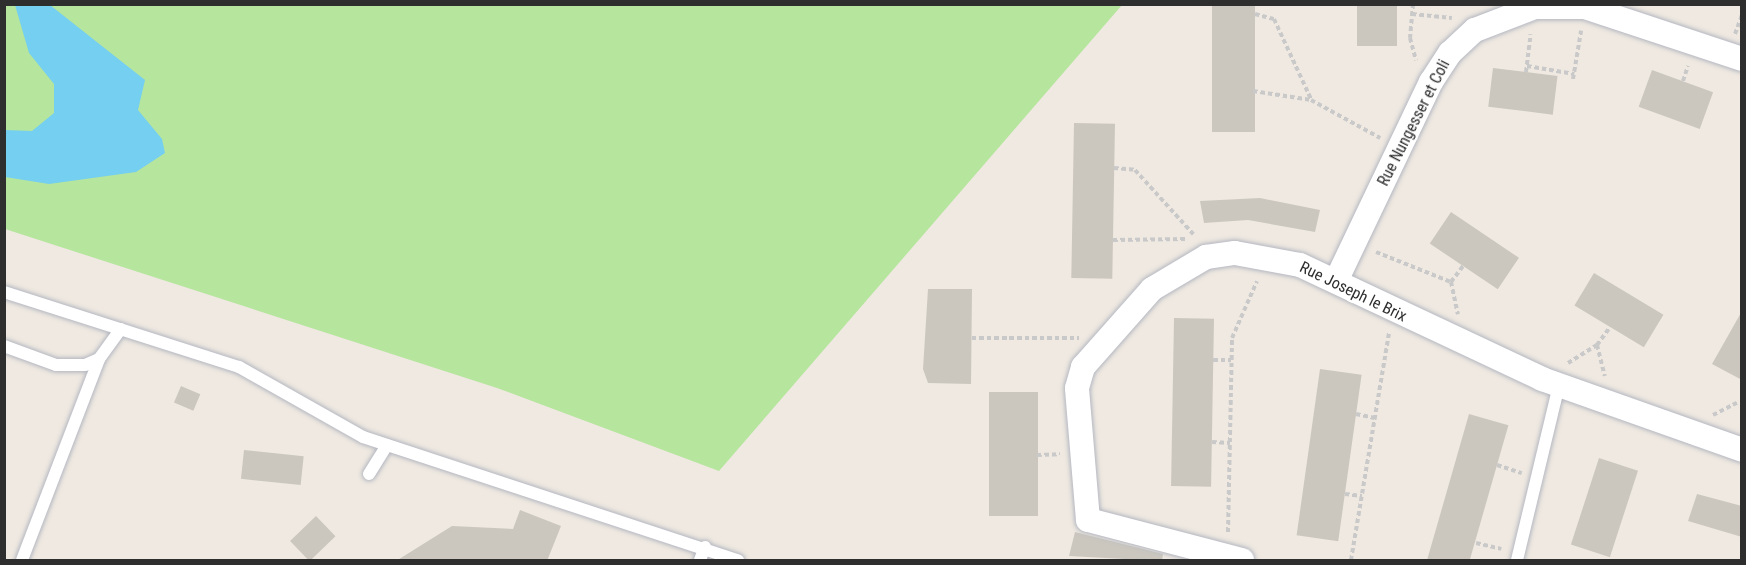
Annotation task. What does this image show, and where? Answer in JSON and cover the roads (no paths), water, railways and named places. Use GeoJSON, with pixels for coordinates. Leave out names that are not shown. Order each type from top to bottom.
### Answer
{"type":"FeatureCollection","features":[{"type":"Feature","properties":{"kind":"street","name":"Rue Nungesser et Coli"},"geometry":{"type":"LineString","coordinates":[[1336,281],[1431,82],[1450,53],[1475,30],[1535,7],[1586,7],[1742,59]]}},
{"type":"Feature","properties":{"kind":"street","name":"Rue Joseph le Brix"},"geometry":{"type":"LineString","coordinates":[[1235,559],[1088,520],[1077,388],[1097,349],[1152,290],[1201,248],[1268,256],[1336,281],[1392,312],[1551,382],[1742,450]]}},
{"type":"Feature","properties":{"kind":"lane"},"geometry":{"type":"LineString","coordinates":[[4,292],[238,367],[387,445],[705,547],[738,561]]}},
{"type":"Feature","properties":{"kind":"lane"},"geometry":{"type":"LineString","coordinates":[[22,561],[99,359],[121,329]]}},
{"type":"Feature","properties":{"kind":"lane"},"geometry":{"type":"LineString","coordinates":[[4,346],[56,365],[99,359]]}},
{"type":"Feature","properties":{"kind":"lane"},"geometry":{"type":"LineString","coordinates":[[1518,557],[1537,477],[1551,382]]}},
{"type":"Feature","properties":{"kind":"lane"},"geometry":{"type":"LineString","coordinates":[[369,474],[387,445]]}},
{"type":"Feature","properties":{"kind":"lane"},"geometry":{"type":"LineString","coordinates":[[700,561],[705,547]]}},
{"type":"Feature","properties":{"kind":"water"},"geometry":{"type":"Polygon","coordinates":[[[15,5],[50,5],[145,80],[138,110],[162,139],[165,153],[136,172],[49,184],[5,177],[5,130],[32,131],[54,113],[54,84],[29,53],[15,5]]]}}]}
